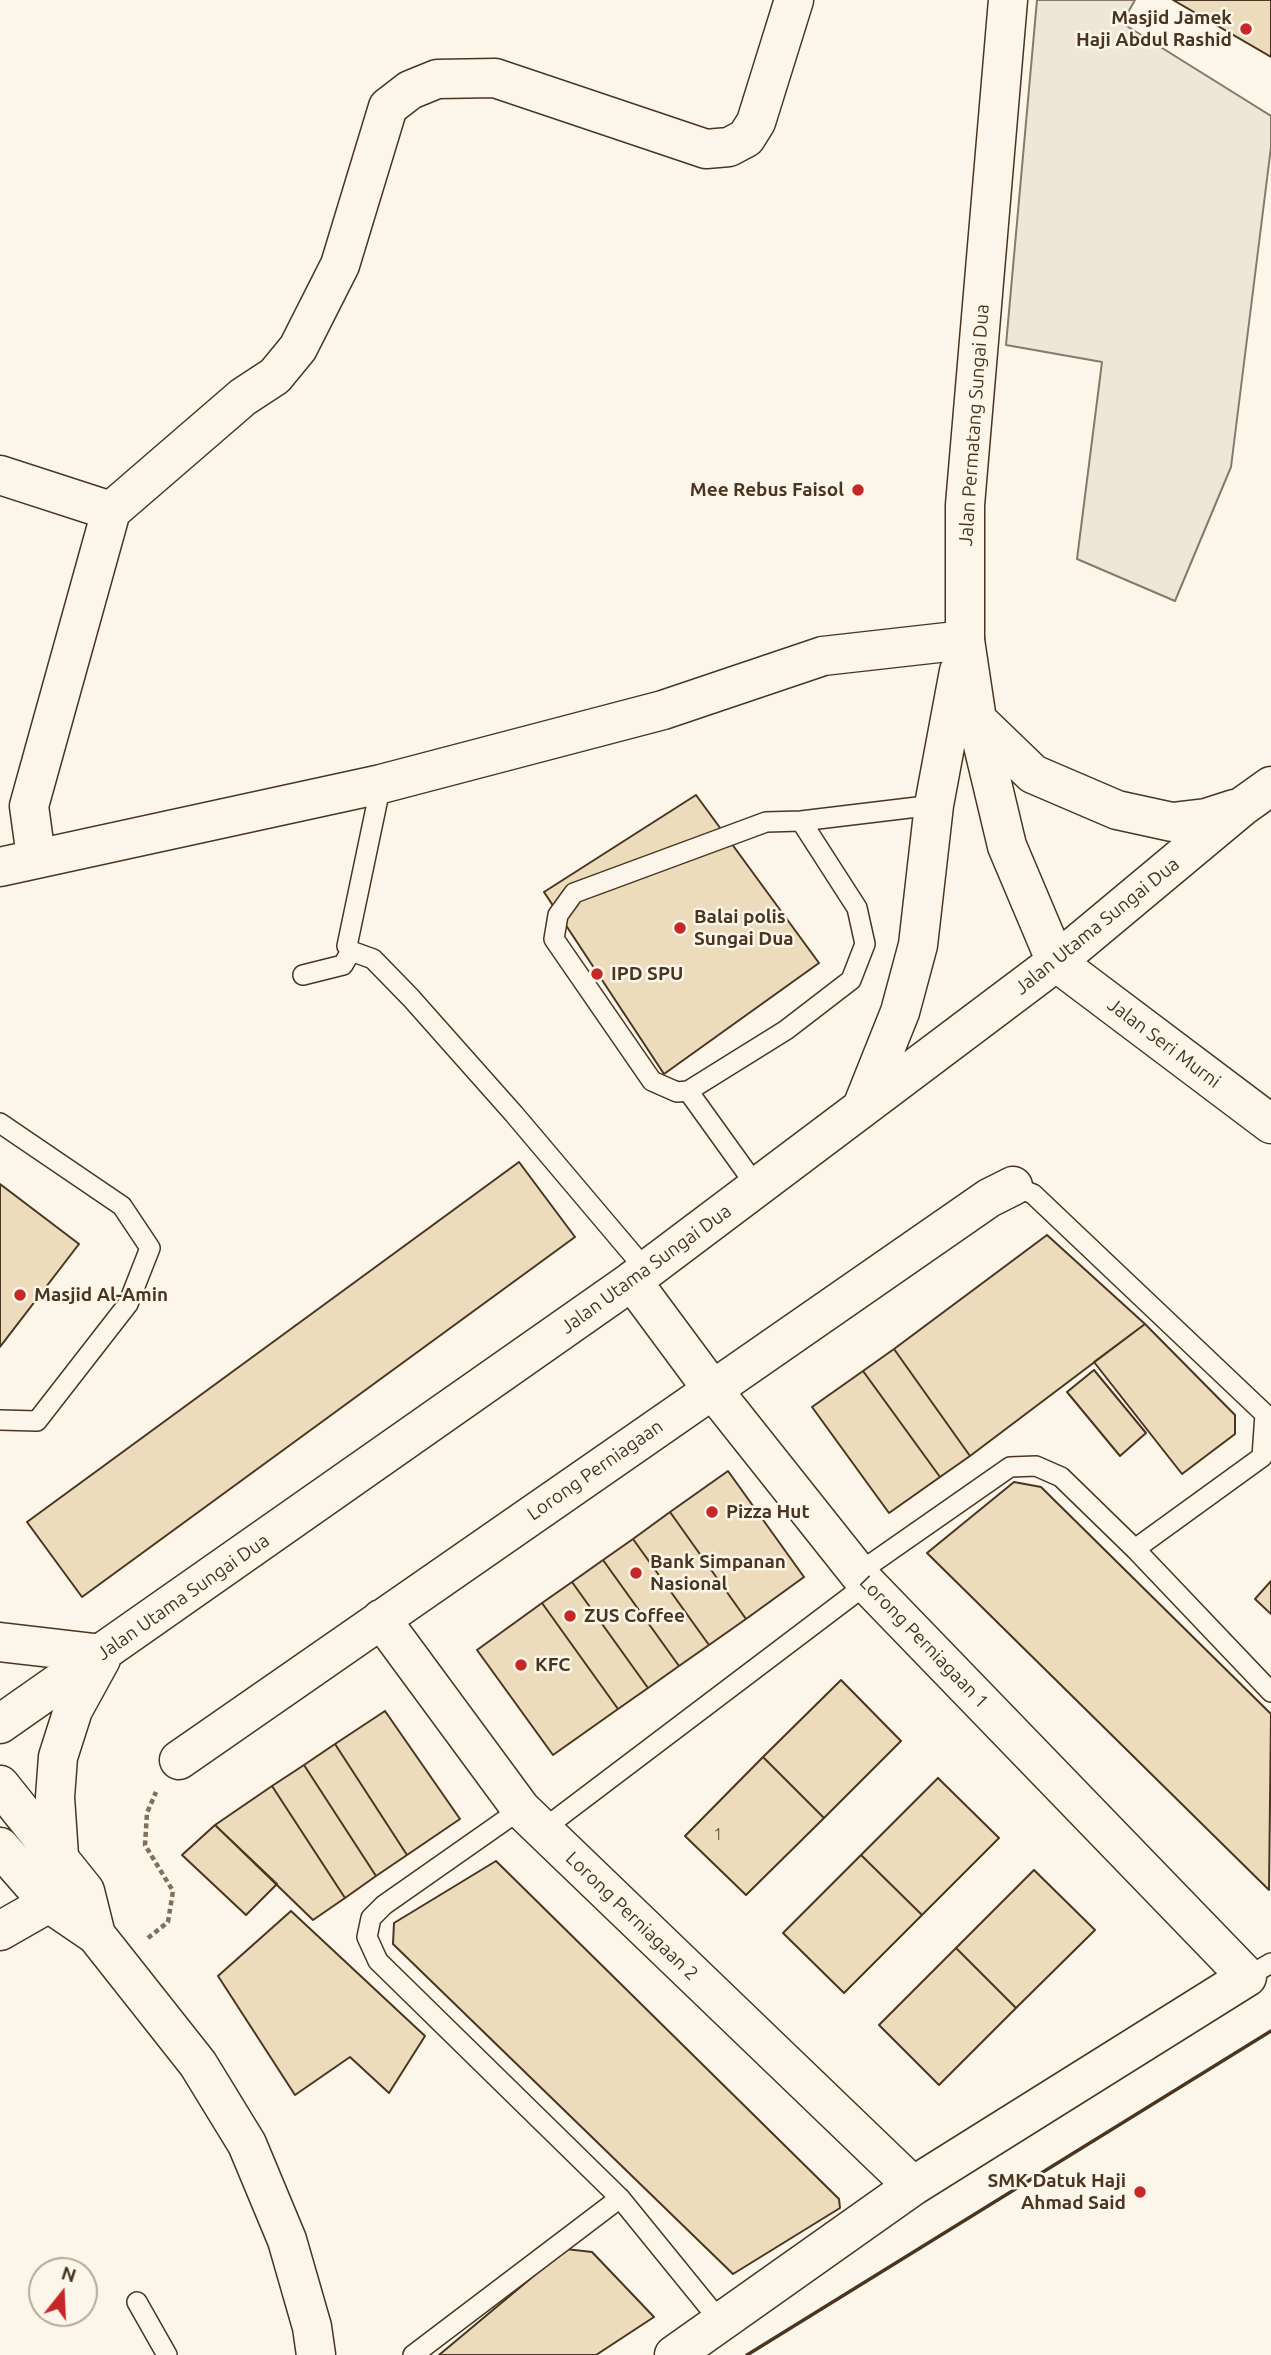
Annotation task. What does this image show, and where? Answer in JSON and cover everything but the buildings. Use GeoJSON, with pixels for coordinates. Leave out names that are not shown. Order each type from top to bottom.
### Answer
{"type":"FeatureCollection","features":[{"type":"Feature","properties":{"kind":"street"},"geometry":{"type":"LineString","coordinates":[[37,858],[29,806],[111,511],[243,397],[275,376],[299,348],[340,265],[388,107],[410,90],[437,79],[495,78],[706,149],[729,147],[746,138],[755,122],[794,0]]}},
{"type":"Feature","properties":{"kind":"street","name":"Jalan Permatang Sungai Dua"},"geometry":{"type":"LineString","coordinates":[[1008,0],[965,505],[965,640],[977,720],[1007,846],[1056,962]]}},
{"type":"Feature","properties":{"kind":"street"},"geometry":{"type":"LineString","coordinates":[[0,475],[111,511]]}},
{"type":"Feature","properties":{"kind":"street"},"geometry":{"type":"LineString","coordinates":[[0,867],[382,784],[663,710],[823,656],[965,640],[934,805],[918,945],[900,1012],[862,1107]]}},
{"type":"Feature","properties":{"kind":"street"},"geometry":{"type":"LineString","coordinates":[[977,720],[1033,774],[1117,810],[1172,822],[1206,818],[1257,796]]}},
{"type":"Feature","properties":{"kind":"street","name":"Jalan Utama Sungai Dua"},"geometry":{"type":"LineString","coordinates":[[0,1724],[639,1276],[1056,962],[1257,796]]}},
{"type":"Feature","properties":{"kind":"street","name":"Jalan Seri Murni"},"geometry":{"type":"LineString","coordinates":[[1056,962],[1271,1124]]}},
{"type":"Feature","properties":{"kind":"street","name":"Lorong Perniagaan"},"geometry":{"type":"LineString","coordinates":[[179,1759],[989,1198],[1013,1186]]}},
{"type":"Feature","properties":{"kind":"street","name":"Lorong Perniagaan 1"},"geometry":{"type":"LineString","coordinates":[[639,1276],[712,1389],[863,1578],[1259,1970]]}},
{"type":"Feature","properties":{"kind":"street","name":"Lorong Perniagaan 2"},"geometry":{"type":"LineString","coordinates":[[381,1619],[532,1820],[913,2186]]}},
{"type":"Feature","properties":{"kind":"street"},"geometry":{"type":"LineString","coordinates":[[0,1642],[103,1654],[74,1710],[58,1757],[55,1797],[59,1856]]}},
{"type":"Feature","properties":{"kind":"street"},"geometry":{"type":"LineString","coordinates":[[0,1785],[85,1891],[106,1949]]}},
{"type":"Feature","properties":{"kind":"street"},"geometry":{"type":"LineString","coordinates":[[0,1847],[49,1903],[106,1949],[198,2064],[247,2144],[287,2240],[312,2327],[316,2355]]}},
{"type":"Feature","properties":{"kind":"street"},"geometry":{"type":"LineString","coordinates":[[0,1931],[49,1903]]}},
{"type":"Feature","properties":{"kind":"street"},"geometry":{"type":"LineString","coordinates":[[688,2352],[720,2321],[913,2186],[1259,1970]]}},
{"type":"Feature","properties":{"kind":"lane"},"geometry":{"type":"LineString","coordinates":[[382,784],[347,946],[351,951],[373,959],[514,1114],[639,1276]]}},
{"type":"Feature","properties":{"kind":"lane"},"geometry":{"type":"LineString","coordinates":[[801,821],[857,908],[865,944],[850,980],[786,1030],[688,1091],[677,1092],[652,1081],[554,939],[558,915],[574,894],[766,822],[801,821],[934,805]]}},
{"type":"Feature","properties":{"kind":"lane"},"geometry":{"type":"LineString","coordinates":[[303,975],[343,965],[351,951]]}},
{"type":"Feature","properties":{"kind":"lane"},"geometry":{"type":"LineString","coordinates":[[688,1091],[757,1187]]}},
{"type":"Feature","properties":{"kind":"lane"},"geometry":{"type":"LineString","coordinates":[[0,1123],[122,1206],[150,1248],[128,1304],[37,1420],[0,1420]]}},
{"type":"Feature","properties":{"kind":"lane"},"geometry":{"type":"LineString","coordinates":[[1013,1186],[1033,1194],[1265,1414],[1262,1457],[1135,1549]]}},
{"type":"Feature","properties":{"kind":"lane"},"geometry":{"type":"LineString","coordinates":[[720,2321],[620,2198],[378,1961],[367,1937],[372,1918],[384,1905],[532,1820],[1010,1467],[1036,1466],[1061,1477],[1135,1549],[1271,1692]]}},
{"type":"Feature","properties":{"kind":"lane"},"geometry":{"type":"LineString","coordinates":[[413,2355],[620,2198]]}},
{"type":"Feature","properties":{"kind":"lane"},"geometry":{"type":"LineString","coordinates":[[137,2302],[167,2355]]}},
{"type":"Feature","properties":{"kind":"path"},"geometry":{"type":"LineString","coordinates":[[106,1949],[169,1922],[173,1891],[145,1845],[147,1813],[164,1772],[179,1759]]}},
{"type":"Feature","properties":{"kind":"shaded area"},"geometry":{"type":"Polygon","coordinates":[[[1037,0],[1135,0],[1122,23],[1271,116],[1271,147],[1231,467],[1175,601],[1077,559],[1102,362],[1006,345],[1037,0]]]}},
{"type":"Feature","properties":{"kind":"wall"},"geometry":{"type":"LineString","coordinates":[[747,2355],[1271,2031]]}},
{"type":"Feature","properties":{"kind":"place","name":"Masjid Jamek Haji Abdul Rashid"},"geometry":{"type":"Point","coordinates":[1246,29]}},
{"type":"Feature","properties":{"kind":"place","name":"Mee Rebus Faisol"},"geometry":{"type":"Point","coordinates":[858,490]}},
{"type":"Feature","properties":{"kind":"place","name":"Balai polis Sungai Dua"},"geometry":{"type":"Point","coordinates":[680,928]}},
{"type":"Feature","properties":{"kind":"place","name":"IPD SPU"},"geometry":{"type":"Point","coordinates":[597,974]}},
{"type":"Feature","properties":{"kind":"place","name":"Masjid Al-Amin"},"geometry":{"type":"Point","coordinates":[20,1295]}},
{"type":"Feature","properties":{"kind":"place","name":"Pizza Hut"},"geometry":{"type":"Point","coordinates":[712,1512]}},
{"type":"Feature","properties":{"kind":"place","name":"Bank Simpanan Nasional"},"geometry":{"type":"Point","coordinates":[636,1573]}},
{"type":"Feature","properties":{"kind":"place","name":"ZUS Coffee"},"geometry":{"type":"Point","coordinates":[570,1616]}},
{"type":"Feature","properties":{"kind":"place","name":"KFC"},"geometry":{"type":"Point","coordinates":[521,1665]}},
{"type":"Feature","properties":{"kind":"place","name":"SMK Datuk Haji Ahmad Said"},"geometry":{"type":"Point","coordinates":[1140,2192]}}]}
